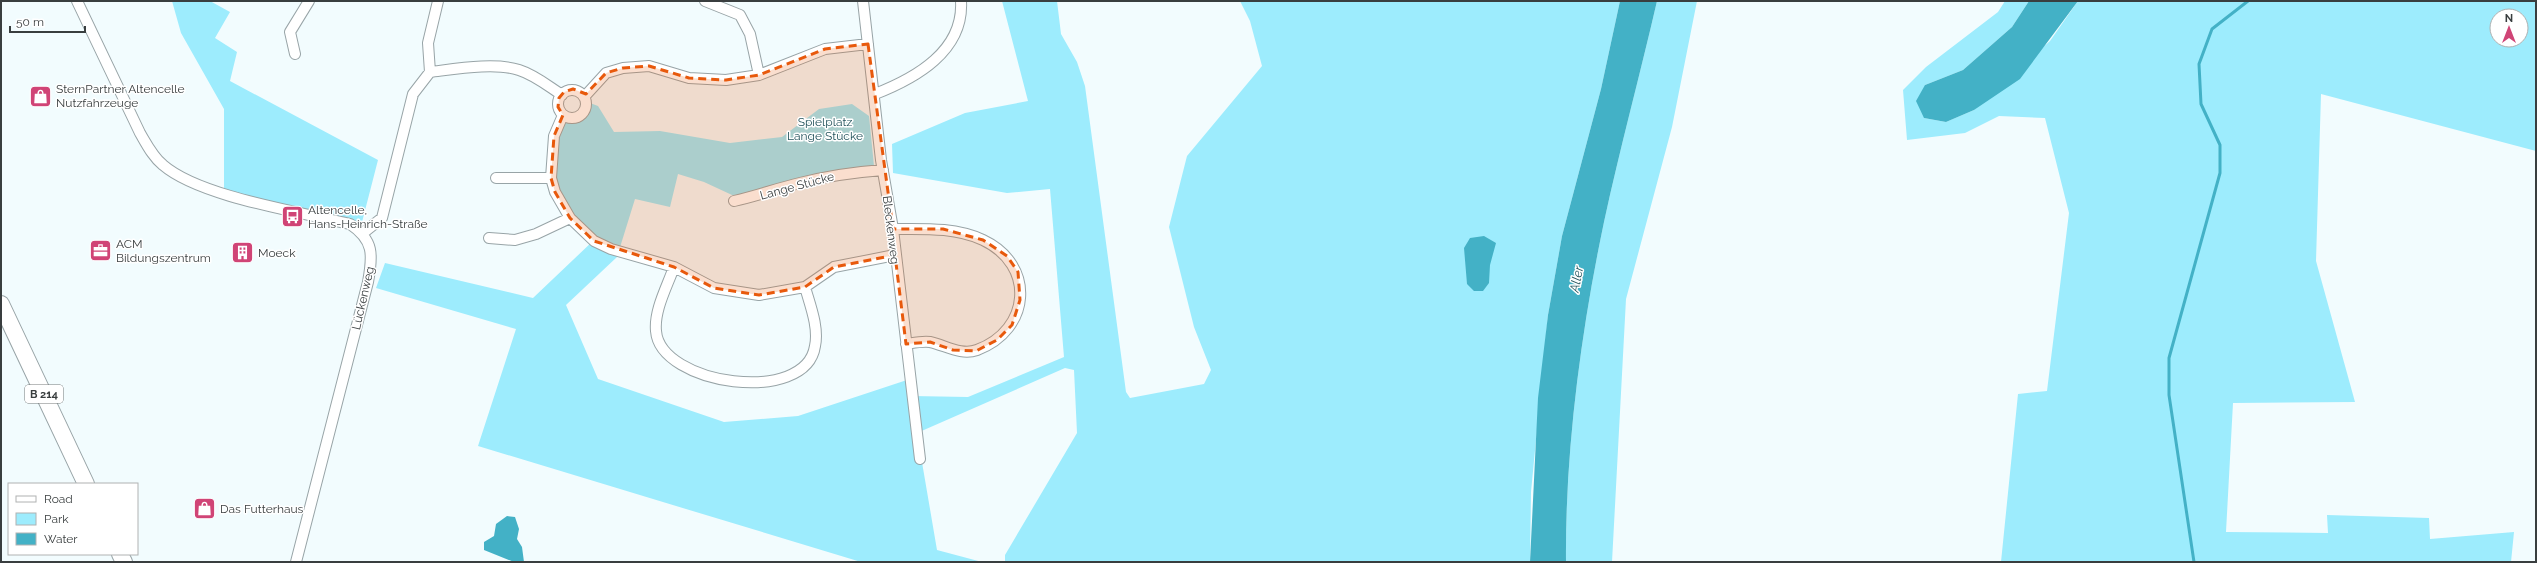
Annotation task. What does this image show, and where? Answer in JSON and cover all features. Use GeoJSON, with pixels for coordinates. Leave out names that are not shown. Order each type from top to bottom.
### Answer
{"type":"FeatureCollection","features":[{"type":"Feature","properties":{"kind":"main road","name":"B 214"},"geometry":{"type":"LineString","coordinates":[[1,304],[86,483]]}},
{"type":"Feature","properties":{"kind":"street"},"geometry":{"type":"LineString","coordinates":[[77,1],[140,134],[152,153],[164,165],[198,186],[350,224],[363,232],[382,218],[413,94],[430,72],[428,43],[438,1]]}},
{"type":"Feature","properties":{"kind":"street"},"geometry":{"type":"LineString","coordinates":[[295,54],[290,32],[309,1]]}},
{"type":"Feature","properties":{"kind":"street"},"geometry":{"type":"LineString","coordinates":[[704,1],[740,15],[750,34],[759,75]]}},
{"type":"Feature","properties":{"kind":"street","name":"Bleckenweg"},"geometry":{"type":"LineString","coordinates":[[863,1],[883,170],[893,229],[920,459]]}},
{"type":"Feature","properties":{"kind":"street"},"geometry":{"type":"LineString","coordinates":[[875,94],[902,84],[923,69],[950,44],[958,30],[962,16],[961,1]]}},
{"type":"Feature","properties":{"kind":"street"},"geometry":{"type":"LineString","coordinates":[[584,96],[606,73],[623,68],[649,66],[689,78],[726,80],[759,75],[825,49],[868,44]]}},
{"type":"Feature","properties":{"kind":"street"},"geometry":{"type":"LineString","coordinates":[[430,72],[476,67],[518,70],[538,78],[562,95]]}},
{"type":"Feature","properties":{"kind":"street"},"geometry":{"type":"LineString","coordinates":[[573,89],[584,96],[587,105],[580,116],[571,118],[563,115],[558,107],[559,98],[562,95],[573,89]]}},
{"type":"Feature","properties":{"kind":"street"},"geometry":{"type":"LineString","coordinates":[[563,115],[554,136],[551,178],[555,192],[570,218],[594,241],[604,246],[674,267],[714,288],[759,295],[805,287],[834,267],[895,255]]}},
{"type":"Feature","properties":{"kind":"street","name":"Lange Stücke"},"geometry":{"type":"LineString","coordinates":[[734,201],[766,194],[798,183],[846,173],[883,170]]}},
{"type":"Feature","properties":{"kind":"street"},"geometry":{"type":"LineString","coordinates":[[496,178],[551,178]]}},
{"type":"Feature","properties":{"kind":"street"},"geometry":{"type":"LineString","coordinates":[[489,238],[515,240],[536,234],[570,218]]}},
{"type":"Feature","properties":{"kind":"street"},"geometry":{"type":"LineString","coordinates":[[893,229],[943,229],[983,240],[1007,256],[1018,272],[1020,300],[1012,325],[997,340],[976,351],[953,350],[930,342],[906,344]]}},
{"type":"Feature","properties":{"kind":"street","name":"Lückenweg"},"geometry":{"type":"LineString","coordinates":[[296,562],[372,264],[371,250],[363,232]]}},
{"type":"Feature","properties":{"kind":"street"},"geometry":{"type":"LineString","coordinates":[[674,267],[657,317],[656,332],[665,353],[680,366],[702,374],[739,381],[771,382],[796,375],[807,362],[815,347],[814,321],[805,287]]}},
{"type":"Feature","properties":{"kind":"highlighted area"},"geometry":{"type":"Polygon","coordinates":[[[868,44],[893,229],[943,229],[983,240],[1007,256],[1018,272],[1020,300],[1012,325],[997,340],[976,351],[953,350],[930,342],[906,344],[895,255],[834,267],[805,287],[759,295],[714,288],[674,267],[594,241],[570,218],[555,192],[551,178],[554,136],[563,115],[558,107],[559,98],[564,92],[573,89],[586,94],[606,73],[623,68],[649,66],[689,78],[726,80],[759,75],[825,49],[868,44]]]}},
{"type":"Feature","properties":{"kind":"green space"},"geometry":{"type":"Polygon","coordinates":[[[172,1],[210,1],[230,12],[215,38],[237,52],[230,81],[378,160],[361,226],[224,190],[224,109],[181,33],[172,1]]]}},
{"type":"Feature","properties":{"kind":"green space","name":"Spielplatz Lange Stücke"},"geometry":{"type":"Polygon","coordinates":[[[1002,1],[1057,1],[1061,34],[1077,62],[1085,86],[1126,392],[1130,398],[1204,384],[1211,370],[1194,327],[1169,227],[1187,156],[1262,66],[1250,21],[1240,1],[1620,1],[1601,89],[1562,236],[1548,315],[1531,492],[1530,562],[1005,562],[1005,555],[1077,433],[1074,370],[1065,368],[917,433],[937,550],[982,562],[861,562],[478,446],[516,329],[376,288],[385,263],[533,298],[594,240],[555,192],[556,137],[565,122],[575,121],[585,115],[590,103],[598,106],[614,132],[660,131],[730,143],[782,137],[819,109],[852,104],[869,116],[874,166],[766,194],[732,195],[704,182],[678,174],[670,207],[635,199],[617,257],[566,305],[598,379],[724,422],[798,416],[910,379],[912,396],[968,397],[1064,357],[1050,189],[1007,193],[893,173],[892,144],[965,113],[1028,101],[1002,1]]]}},
{"type":"Feature","properties":{"kind":"green space"},"geometry":{"type":"Polygon","coordinates":[[[1657,1],[1697,1],[1672,127],[1626,299],[1612,562],[1566,562],[1568,477],[1576,391],[1588,306],[1610,194],[1657,1]]]}},
{"type":"Feature","properties":{"kind":"green space"},"geometry":{"type":"Polygon","coordinates":[[[2005,1],[2029,1],[2012,27],[1963,70],[1925,85],[1924,118],[1946,122],[1974,110],[2050,41],[2078,1],[2536,1],[2536,151],[2321,94],[2316,261],[2355,402],[2233,403],[2226,532],[2328,533],[2327,515],[2429,518],[2430,539],[2514,532],[2511,562],[2001,562],[2018,394],[2047,391],[2069,213],[2045,118],[1999,116],[1965,133],[1907,140],[1903,90],[1926,67],[1998,12],[2005,1]]]}},
{"type":"Feature","properties":{"kind":"water","name":"Aller"},"geometry":{"type":"Polygon","coordinates":[[[1620,1],[1657,1],[1610,194],[1588,306],[1576,391],[1568,477],[1566,562],[1530,562],[1538,398],[1548,315],[1562,236],[1601,89],[1620,1]]]}},
{"type":"Feature","properties":{"kind":"water"},"geometry":{"type":"Polygon","coordinates":[[[2029,1],[2078,1],[2020,79],[1974,110],[1946,122],[1924,118],[1916,101],[1925,85],[1963,70],[2012,27],[2029,1]]]}},
{"type":"Feature","properties":{"kind":"water"},"geometry":{"type":"Polygon","coordinates":[[[1484,236],[1496,243],[1490,265],[1489,283],[1483,291],[1474,291],[1467,284],[1464,248],[1470,238],[1484,236]]]}},
{"type":"Feature","properties":{"kind":"water"},"geometry":{"type":"Polygon","coordinates":[[[507,516],[515,517],[519,529],[517,539],[522,547],[524,562],[514,562],[484,550],[484,542],[494,536],[496,524],[507,516]]]}},
{"type":"Feature","properties":{"kind":"waterway"},"geometry":{"type":"LineString","coordinates":[[2194,562],[2169,395],[2169,358],[2220,173],[2220,145],[2201,104],[2199,64],[2212,29],[2248,1]]}},
{"type":"Feature","properties":{"kind":"place","name":"SternPartner Altencelle Nutzfahrzeuge"},"geometry":{"type":"Point","coordinates":[40,96]}},
{"type":"Feature","properties":{"kind":"place","name":"Altencelle, Hans-Heinrich-Straße"},"geometry":{"type":"Point","coordinates":[292,217]}},
{"type":"Feature","properties":{"kind":"place","name":"ACM Bildungszentrum"},"geometry":{"type":"Point","coordinates":[101,251]}},
{"type":"Feature","properties":{"kind":"place","name":"Moeck"},"geometry":{"type":"Point","coordinates":[242,253]}},
{"type":"Feature","properties":{"kind":"place","name":"Das Futterhaus"},"geometry":{"type":"Point","coordinates":[205,509]}}]}
